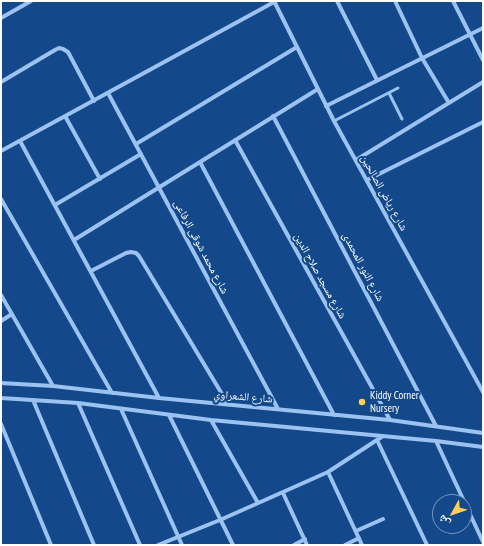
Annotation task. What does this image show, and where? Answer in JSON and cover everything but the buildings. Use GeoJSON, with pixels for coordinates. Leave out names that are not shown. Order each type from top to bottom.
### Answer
{"type":"FeatureCollection","features":[{"type":"Feature","properties":{"kind":"street"},"geometry":{"type":"LineString","coordinates":[[1,18],[31,1]]}},
{"type":"Feature","properties":{"kind":"street"},"geometry":{"type":"LineString","coordinates":[[1,151],[275,1]]}},
{"type":"Feature","properties":{"kind":"street","name":"شارع رياض الصالحين"},"geometry":{"type":"LineString","coordinates":[[275,1],[326,106],[483,391]]}},
{"type":"Feature","properties":{"kind":"street"},"geometry":{"type":"LineString","coordinates":[[337,1],[377,80]]}},
{"type":"Feature","properties":{"kind":"street"},"geometry":{"type":"LineString","coordinates":[[395,1],[422,58],[449,103]]}},
{"type":"Feature","properties":{"kind":"street"},"geometry":{"type":"LineString","coordinates":[[453,1],[483,60]]}},
{"type":"Feature","properties":{"kind":"street"},"geometry":{"type":"LineString","coordinates":[[326,106],[483,28]]}},
{"type":"Feature","properties":{"kind":"street"},"geometry":{"type":"LineString","coordinates":[[136,144],[297,47]]}},
{"type":"Feature","properties":{"kind":"street"},"geometry":{"type":"LineString","coordinates":[[1,82],[59,48],[68,52],[94,100]]}},
{"type":"Feature","properties":{"kind":"street"},"geometry":{"type":"LineString","coordinates":[[356,160],[483,82]]}},
{"type":"Feature","properties":{"kind":"street"},"geometry":{"type":"LineString","coordinates":[[74,240],[318,89]]}},
{"type":"Feature","properties":{"kind":"street","name":"شارع محمد شوقى الرفاعى"},"geometry":{"type":"LineString","coordinates":[[108,92],[278,409]]}},
{"type":"Feature","properties":{"kind":"street"},"geometry":{"type":"LineString","coordinates":[[65,116],[100,179]]}},
{"type":"Feature","properties":{"kind":"street","name":"شارع النور المحمدى"},"geometry":{"type":"LineString","coordinates":[[273,116],[436,426]]}},
{"type":"Feature","properties":{"kind":"street"},"geometry":{"type":"LineString","coordinates":[[367,180],[483,122]]}},
{"type":"Feature","properties":{"kind":"street","name":"شارع مسجد صلاح الدين"},"geometry":{"type":"LineString","coordinates":[[235,140],[390,420]]}},
{"type":"Feature","properties":{"kind":"street"},"geometry":{"type":"LineString","coordinates":[[20,141],[159,398]]}},
{"type":"Feature","properties":{"kind":"street"},"geometry":{"type":"LineString","coordinates":[[55,205],[141,154]]}},
{"type":"Feature","properties":{"kind":"street"},"geometry":{"type":"LineString","coordinates":[[200,162],[334,415]]}},
{"type":"Feature","properties":{"kind":"street"},"geometry":{"type":"LineString","coordinates":[[1,199],[112,393]]}},
{"type":"Feature","properties":{"kind":"street"},"geometry":{"type":"LineString","coordinates":[[1,210],[5,207]]}},
{"type":"Feature","properties":{"kind":"street"},"geometry":{"type":"LineString","coordinates":[[90,271],[126,252],[136,253],[140,256],[228,404]]}},
{"type":"Feature","properties":{"kind":"street"},"geometry":{"type":"LineString","coordinates":[[1,295],[53,386]]}},
{"type":"Feature","properties":{"kind":"street"},"geometry":{"type":"LineString","coordinates":[[1,321],[12,314]]}},
{"type":"Feature","properties":{"kind":"street","name":"شارع الشعراوي"},"geometry":{"type":"LineString","coordinates":[[1,383],[53,386],[159,398],[390,420],[483,433]]}},
{"type":"Feature","properties":{"kind":"street"},"geometry":{"type":"LineString","coordinates":[[1,398],[78,403],[211,420],[436,441],[483,447]]}},
{"type":"Feature","properties":{"kind":"street"},"geometry":{"type":"LineString","coordinates":[[33,400],[94,545]]}},
{"type":"Feature","properties":{"kind":"street"},"geometry":{"type":"LineString","coordinates":[[78,403],[140,545]]}},
{"type":"Feature","properties":{"kind":"street"},"geometry":{"type":"LineString","coordinates":[[121,409],[182,545]]}},
{"type":"Feature","properties":{"kind":"street"},"geometry":{"type":"LineString","coordinates":[[169,415],[233,545]]}},
{"type":"Feature","properties":{"kind":"street"},"geometry":{"type":"LineString","coordinates":[[211,420],[258,503]]}},
{"type":"Feature","properties":{"kind":"street"},"geometry":{"type":"LineString","coordinates":[[1,424],[52,545]]}},
{"type":"Feature","properties":{"kind":"street"},"geometry":{"type":"LineString","coordinates":[[158,545],[283,493],[328,472],[383,436]]}},
{"type":"Feature","properties":{"kind":"street"},"geometry":{"type":"LineString","coordinates":[[378,440],[425,544]]}},
{"type":"Feature","properties":{"kind":"street"},"geometry":{"type":"LineString","coordinates":[[436,441],[483,542]]}},
{"type":"Feature","properties":{"kind":"street"},"geometry":{"type":"LineString","coordinates":[[328,472],[362,545]]}},
{"type":"Feature","properties":{"kind":"street"},"geometry":{"type":"LineString","coordinates":[[283,493],[307,545]]}},
{"type":"Feature","properties":{"kind":"street"},"geometry":{"type":"LineString","coordinates":[[356,531],[383,519]]}},
{"type":"Feature","properties":{"kind":"street"},"geometry":{"type":"LineString","coordinates":[[345,545],[359,538]]}},
{"type":"Feature","properties":{"kind":"street"},"geometry":{"type":"LineString","coordinates":[[294,545],[304,539]]}},
{"type":"Feature","properties":{"kind":"lane"},"geometry":{"type":"LineString","coordinates":[[334,121],[398,88]]}},
{"type":"Feature","properties":{"kind":"lane"},"geometry":{"type":"LineString","coordinates":[[389,93],[402,119]]}},
{"type":"Feature","properties":{"kind":"place","name":"Kiddy Corner Nursery"},"geometry":{"type":"Point","coordinates":[362,402]}}]}
